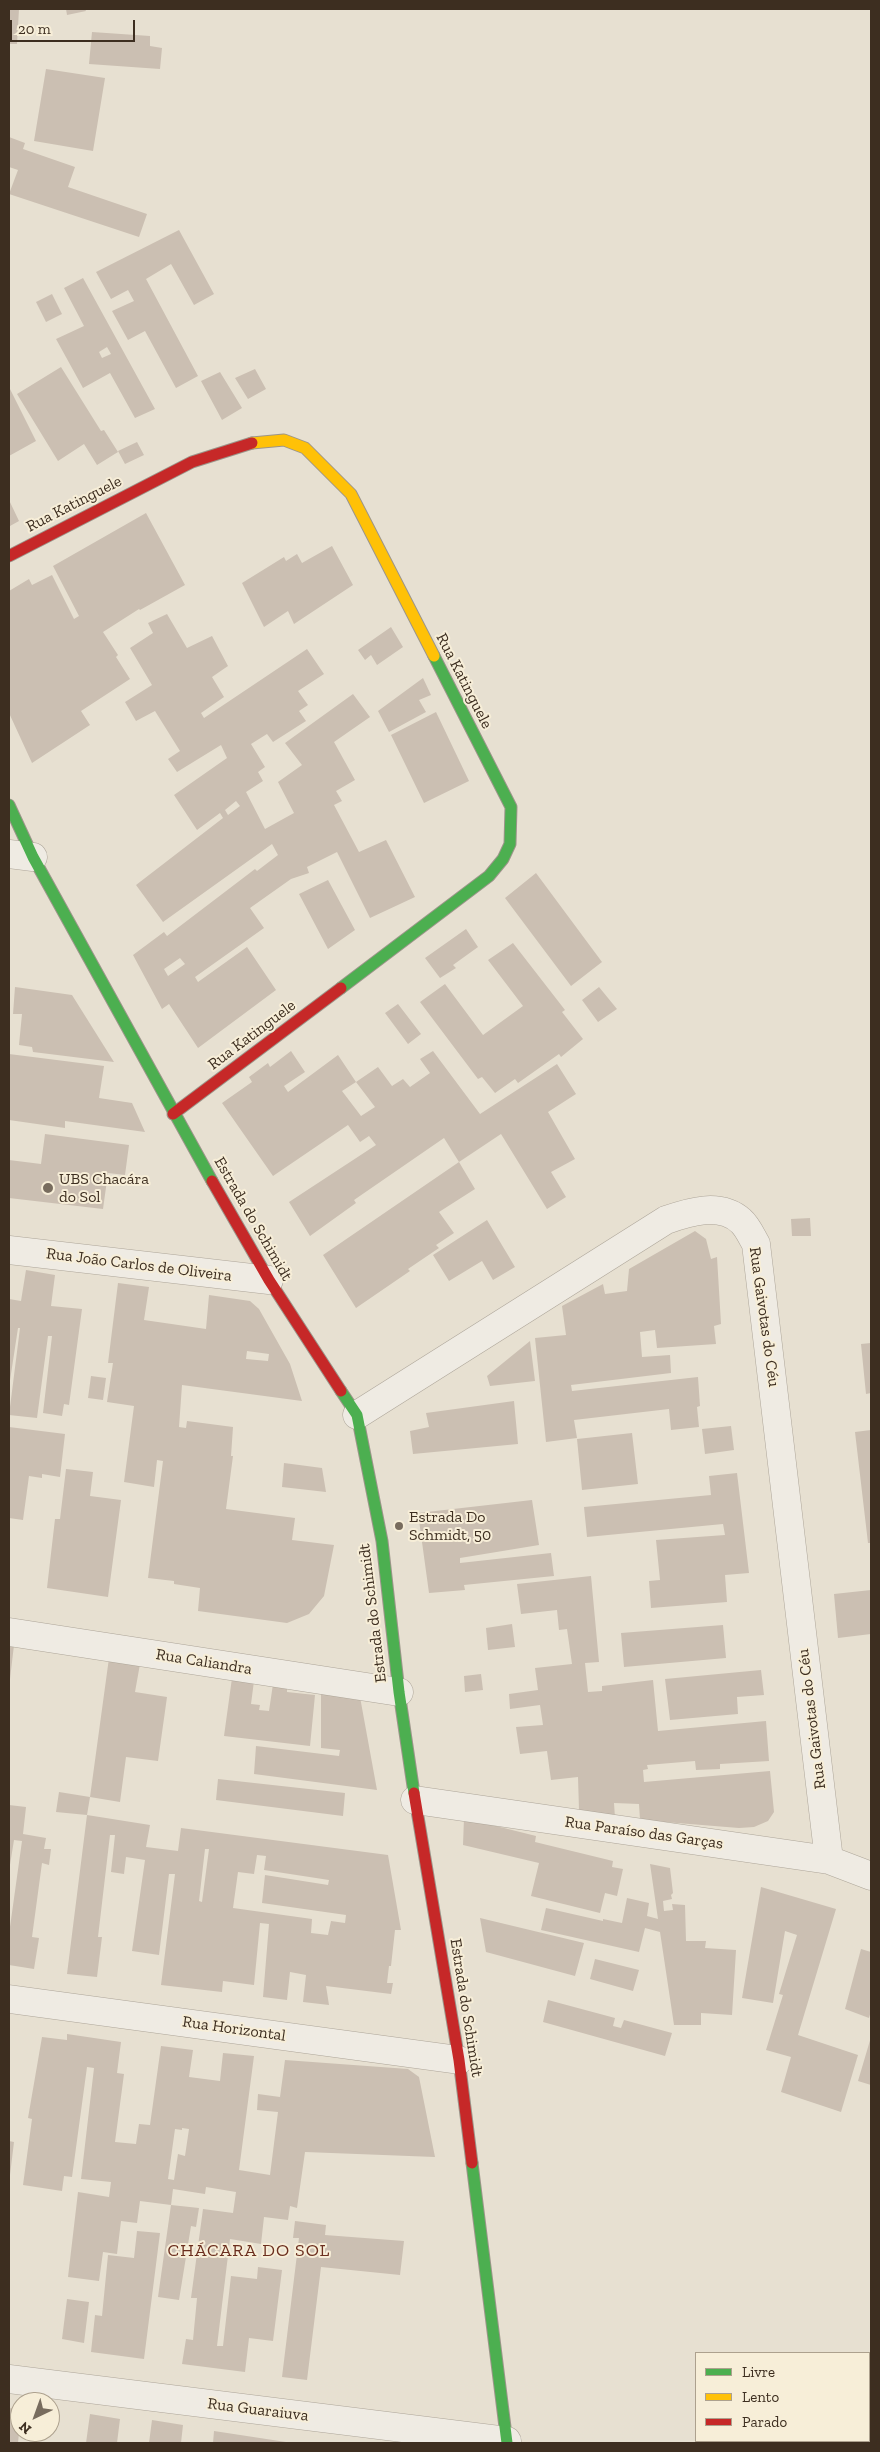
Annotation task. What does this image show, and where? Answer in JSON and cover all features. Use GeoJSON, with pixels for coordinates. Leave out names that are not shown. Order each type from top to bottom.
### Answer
{"type":"FeatureCollection","features":[{"type":"Feature","properties":{"kind":"street","name":"Rua Katinguele"},"geometry":{"type":"LineString","coordinates":[[9,556],[192,462],[256,442],[284,440],[305,448],[351,494],[511,807],[513,835],[506,858],[489,876],[173,1114]]}},
{"type":"Feature","properties":{"kind":"street","name":"Estrada do Schimidt"},"geometry":{"type":"LineString","coordinates":[[9,806],[21,856],[269,1280],[357,1415],[382,1542],[399,1692],[415,1800],[459,2060],[507,2442]]}},
{"type":"Feature","properties":{"kind":"street","name":"Rua Gaivotas do Céu"},"geometry":{"type":"LineString","coordinates":[[357,1415],[666,1220],[689,1212],[723,1210],[742,1221],[756,1244],[829,1860]]}},
{"type":"Feature","properties":{"kind":"street","name":"Rua João Carlos de Oliveira"},"geometry":{"type":"LineString","coordinates":[[9,1250],[269,1280]]}},
{"type":"Feature","properties":{"kind":"street","name":"Rua Caliandra"},"geometry":{"type":"LineString","coordinates":[[9,1632],[399,1692]]}},
{"type":"Feature","properties":{"kind":"street","name":"Rua Paraíso das Garças"},"geometry":{"type":"LineString","coordinates":[[415,1800],[829,1860],[871,1876]]}},
{"type":"Feature","properties":{"kind":"street","name":"Rua Horizontal"},"geometry":{"type":"LineString","coordinates":[[9,1999],[459,2060]]}},
{"type":"Feature","properties":{"kind":"street","name":"Rua Guaraiuva"},"geometry":{"type":"LineString","coordinates":[[9,2379],[507,2442]]}},
{"type":"Feature","properties":{"kind":"building"},"geometry":{"type":"Polygon","coordinates":[[[9,9],[19,9],[17,44],[9,44],[9,9]]]}},
{"type":"Feature","properties":{"kind":"building"},"geometry":{"type":"Polygon","coordinates":[[[66,9],[85,9],[86,11],[67,15],[66,9]]]}},
{"type":"Feature","properties":{"kind":"building"},"geometry":{"type":"Polygon","coordinates":[[[92,32],[150,36],[150,46],[162,48],[160,69],[89,64],[92,32]]]}},
{"type":"Feature","properties":{"kind":"building"},"geometry":{"type":"Polygon","coordinates":[[[46,69],[105,78],[93,151],[34,141],[46,69]]]}},
{"type":"Feature","properties":{"kind":"building"},"geometry":{"type":"Polygon","coordinates":[[[9,137],[25,143],[23,149],[75,167],[68,187],[147,214],[139,237],[9,194],[18,170],[9,167],[9,137]]]}},
{"type":"Feature","properties":{"kind":"building"},"geometry":{"type":"Polygon","coordinates":[[[179,230],[214,294],[194,305],[171,264],[146,279],[198,376],[176,388],[145,331],[128,340],[112,311],[134,301],[128,290],[111,299],[96,272],[179,230]]]}},
{"type":"Feature","properties":{"kind":"building"},"geometry":{"type":"Polygon","coordinates":[[[83,278],[155,409],[135,418],[110,373],[83,388],[56,339],[84,326],[64,288],[83,278]],[[107,347],[99,352],[102,358],[111,354],[107,347]]]}},
{"type":"Feature","properties":{"kind":"building"},"geometry":{"type":"Polygon","coordinates":[[[52,294],[62,314],[46,322],[36,302],[52,294]]]}},
{"type":"Feature","properties":{"kind":"building"},"geometry":{"type":"Polygon","coordinates":[[[61,367],[101,431],[104,430],[118,452],[97,465],[84,444],[58,461],[17,394],[61,367]]]}},
{"type":"Feature","properties":{"kind":"building"},"geometry":{"type":"Polygon","coordinates":[[[255,369],[266,389],[248,399],[235,378],[255,369]]]}},
{"type":"Feature","properties":{"kind":"building"},"geometry":{"type":"Polygon","coordinates":[[[220,372],[242,408],[222,420],[201,381],[220,372]]]}},
{"type":"Feature","properties":{"kind":"building"},"geometry":{"type":"Polygon","coordinates":[[[9,387],[36,441],[9,456],[9,387]]]}},
{"type":"Feature","properties":{"kind":"building"},"geometry":{"type":"Polygon","coordinates":[[[137,442],[144,455],[125,464],[118,451],[137,442]]]}},
{"type":"Feature","properties":{"kind":"building"},"geometry":{"type":"Polygon","coordinates":[[[9,500],[19,521],[10,526],[9,523],[9,500]]]}},
{"type":"Feature","properties":{"kind":"building"},"geometry":{"type":"Polygon","coordinates":[[[146,513],[185,585],[139,609],[103,632],[118,655],[116,657],[130,679],[81,711],[90,725],[32,763],[9,713],[9,591],[29,579],[32,585],[52,575],[74,619],[79,616],[53,566],[146,513]]]}},
{"type":"Feature","properties":{"kind":"building"},"geometry":{"type":"Polygon","coordinates":[[[332,546],[353,585],[294,624],[288,611],[264,627],[242,583],[284,557],[286,561],[297,554],[302,563],[332,546]]]}},
{"type":"Feature","properties":{"kind":"building"},"geometry":{"type":"Polygon","coordinates":[[[167,614],[187,648],[212,636],[228,666],[212,677],[224,697],[201,713],[204,718],[307,649],[324,674],[298,691],[308,705],[299,711],[306,721],[273,742],[267,734],[251,744],[265,767],[258,772],[263,781],[246,792],[265,829],[294,813],[278,782],[302,765],[285,743],[353,694],[370,717],[334,742],[355,780],[336,791],[342,801],[334,805],[359,852],[386,840],[415,897],[370,918],[337,852],[307,867],[309,873],[291,879],[250,908],[264,928],[195,977],[198,982],[247,947],[276,990],[198,1048],[169,1004],[162,1009],[133,955],[164,932],[167,936],[255,869],[257,871],[278,855],[272,844],[163,922],[136,885],[223,818],[220,813],[197,830],[174,795],[227,758],[221,745],[177,772],[168,759],[180,751],[155,711],[136,721],[125,702],[152,685],[130,648],[153,633],[148,623],[167,614]],[[236,801],[225,810],[228,815],[240,806],[236,801]],[[180,958],[164,969],[168,976],[185,964],[180,958]]]}},
{"type":"Feature","properties":{"kind":"building"},"geometry":{"type":"Polygon","coordinates":[[[391,627],[403,647],[377,665],[371,655],[365,660],[358,650],[391,627]]]}},
{"type":"Feature","properties":{"kind":"building"},"geometry":{"type":"Polygon","coordinates":[[[423,678],[431,695],[419,700],[426,712],[389,732],[378,711],[423,678]]]}},
{"type":"Feature","properties":{"kind":"building"},"geometry":{"type":"Polygon","coordinates":[[[436,712],[469,781],[424,803],[391,735],[436,712]]]}},
{"type":"Feature","properties":{"kind":"building"},"geometry":{"type":"Polygon","coordinates":[[[536,873],[602,962],[571,986],[505,898],[536,873]]]}},
{"type":"Feature","properties":{"kind":"building"},"geometry":{"type":"Polygon","coordinates":[[[328,880],[355,930],[328,949],[299,894],[328,880]]]}},
{"type":"Feature","properties":{"kind":"building"},"geometry":{"type":"Polygon","coordinates":[[[466,929],[478,947],[453,965],[456,968],[440,978],[425,958],[466,929]]]}},
{"type":"Feature","properties":{"kind":"building"},"geometry":{"type":"Polygon","coordinates":[[[513,943],[565,1010],[562,1012],[583,1039],[561,1057],[559,1054],[518,1083],[515,1079],[495,1093],[482,1077],[478,1079],[420,1002],[445,984],[483,1035],[523,1006],[488,960],[513,943]]]}},
{"type":"Feature","properties":{"kind":"building"},"geometry":{"type":"Polygon","coordinates":[[[15,987],[72,995],[114,1062],[33,1052],[32,1047],[19,1045],[22,1014],[13,1014],[15,987]]]}},
{"type":"Feature","properties":{"kind":"building"},"geometry":{"type":"Polygon","coordinates":[[[599,987],[617,1009],[598,1022],[582,1000],[599,987]]]}},
{"type":"Feature","properties":{"kind":"building"},"geometry":{"type":"Polygon","coordinates":[[[398,1004],[421,1034],[408,1044],[385,1013],[398,1004]]]}},
{"type":"Feature","properties":{"kind":"building"},"geometry":{"type":"Polygon","coordinates":[[[291,1051],[305,1072],[284,1086],[288,1092],[338,1055],[356,1082],[378,1067],[392,1086],[403,1079],[410,1087],[430,1073],[420,1059],[433,1051],[480,1114],[557,1064],[576,1094],[548,1112],[575,1159],[551,1172],[566,1197],[547,1209],[501,1134],[459,1162],[444,1138],[354,1200],[356,1203],[310,1236],[289,1202],[376,1145],[369,1136],[360,1142],[348,1125],[273,1176],[222,1103],[252,1082],[249,1077],[268,1063],[270,1067],[291,1051]],[[356,1082],[342,1091],[361,1116],[375,1107],[356,1082]]]}},
{"type":"Feature","properties":{"kind":"building"},"geometry":{"type":"Polygon","coordinates":[[[9,1054],[104,1066],[99,1098],[132,1103],[145,1132],[65,1121],[65,1128],[9,1120],[9,1054]]]}},
{"type":"Feature","properties":{"kind":"building"},"geometry":{"type":"Polygon","coordinates":[[[45,1134],[129,1145],[125,1175],[108,1173],[103,1209],[9,1198],[9,1160],[41,1164],[45,1134]]]}},
{"type":"Feature","properties":{"kind":"building"},"geometry":{"type":"Polygon","coordinates":[[[459,1162],[475,1189],[439,1212],[454,1233],[436,1245],[439,1248],[408,1269],[410,1271],[356,1308],[323,1255],[459,1162]]]}},
{"type":"Feature","properties":{"kind":"building"},"geometry":{"type":"Polygon","coordinates":[[[810,1218],[811,1236],[792,1236],[791,1219],[810,1218]]]}},
{"type":"Feature","properties":{"kind":"building"},"geometry":{"type":"Polygon","coordinates":[[[487,1220],[515,1267],[493,1280],[482,1261],[449,1281],[433,1255],[487,1220]]]}},
{"type":"Feature","properties":{"kind":"building"},"geometry":{"type":"Polygon","coordinates":[[[695,1231],[706,1239],[711,1259],[717,1257],[721,1324],[714,1326],[716,1344],[657,1348],[655,1330],[640,1332],[642,1357],[670,1355],[671,1373],[571,1385],[572,1391],[698,1377],[700,1406],[697,1407],[699,1427],[671,1430],[669,1409],[574,1420],[577,1438],[546,1442],[535,1338],[566,1335],[562,1306],[603,1284],[605,1294],[627,1291],[629,1269],[695,1231]]]}},
{"type":"Feature","properties":{"kind":"building"},"geometry":{"type":"Polygon","coordinates":[[[26,1270],[55,1275],[51,1306],[82,1309],[69,1405],[64,1404],[62,1416],[43,1413],[52,1336],[48,1336],[37,1418],[9,1415],[20,1328],[18,1328],[9,1387],[9,1299],[21,1301],[26,1270]]]}},
{"type":"Feature","properties":{"kind":"building"},"geometry":{"type":"Polygon","coordinates":[[[118,1283],[149,1287],[144,1320],[206,1329],[209,1295],[250,1301],[259,1309],[290,1364],[302,1401],[182,1385],[179,1427],[186,1428],[187,1421],[233,1427],[231,1456],[233,1456],[226,1509],[295,1518],[292,1540],[334,1545],[324,1596],[309,1614],[287,1623],[198,1611],[200,1588],[174,1584],[174,1581],[148,1578],[163,1461],[157,1460],[154,1487],[124,1482],[134,1406],[107,1402],[113,1363],[108,1363],[118,1283]],[[247,1351],[246,1359],[268,1361],[269,1354],[247,1351]]]}},
{"type":"Feature","properties":{"kind":"building"},"geometry":{"type":"Polygon","coordinates":[[[530,1341],[535,1381],[490,1386],[487,1376],[530,1341]]]}},
{"type":"Feature","properties":{"kind":"building"},"geometry":{"type":"Polygon","coordinates":[[[871,1343],[871,1393],[866,1394],[861,1344],[871,1343]]]}},
{"type":"Feature","properties":{"kind":"building"},"geometry":{"type":"Polygon","coordinates":[[[91,1376],[106,1378],[103,1400],[88,1398],[91,1376]]]}},
{"type":"Feature","properties":{"kind":"building"},"geometry":{"type":"Polygon","coordinates":[[[514,1401],[518,1444],[413,1454],[410,1431],[429,1427],[426,1413],[514,1401]]]}},
{"type":"Feature","properties":{"kind":"building"},"geometry":{"type":"Polygon","coordinates":[[[731,1426],[734,1450],[705,1454],[702,1429],[731,1426]]]}},
{"type":"Feature","properties":{"kind":"building"},"geometry":{"type":"Polygon","coordinates":[[[9,1427],[65,1434],[60,1477],[42,1474],[42,1478],[29,1476],[23,1520],[9,1518],[9,1427]]]}},
{"type":"Feature","properties":{"kind":"building"},"geometry":{"type":"Polygon","coordinates":[[[871,1430],[871,1543],[868,1543],[855,1432],[871,1430]]]}},
{"type":"Feature","properties":{"kind":"building"},"geometry":{"type":"Polygon","coordinates":[[[632,1433],[638,1484],[582,1490],[577,1439],[632,1433]]]}},
{"type":"Feature","properties":{"kind":"building"},"geometry":{"type":"Polygon","coordinates":[[[284,1463],[322,1468],[326,1492],[282,1487],[284,1463]]]}},
{"type":"Feature","properties":{"kind":"building"},"geometry":{"type":"Polygon","coordinates":[[[66,1469],[93,1472],[90,1496],[121,1500],[108,1597],[47,1588],[55,1519],[60,1519],[66,1469]]]}},
{"type":"Feature","properties":{"kind":"building"},"geometry":{"type":"Polygon","coordinates":[[[737,1473],[749,1573],[725,1575],[727,1602],[651,1608],[649,1581],[660,1580],[656,1540],[725,1535],[723,1524],[587,1537],[584,1507],[711,1495],[709,1476],[737,1473]]]}},
{"type":"Feature","properties":{"kind":"building"},"geometry":{"type":"Polygon","coordinates":[[[532,1500],[539,1545],[460,1558],[460,1563],[551,1553],[554,1576],[464,1585],[465,1590],[429,1593],[418,1513],[532,1500]]]}},
{"type":"Feature","properties":{"kind":"building"},"geometry":{"type":"Polygon","coordinates":[[[591,1576],[599,1662],[585,1663],[588,1692],[602,1691],[602,1686],[653,1680],[658,1731],[766,1721],[769,1761],[720,1764],[720,1769],[696,1770],[695,1761],[647,1765],[648,1769],[643,1770],[644,1782],[770,1771],[774,1812],[768,1821],[754,1827],[739,1828],[640,1820],[639,1804],[614,1803],[615,1818],[579,1810],[578,1777],[551,1780],[547,1751],[520,1754],[516,1727],[543,1725],[540,1705],[510,1709],[509,1694],[538,1690],[535,1668],[572,1664],[567,1629],[559,1630],[557,1610],[521,1614],[517,1584],[591,1576]]]}},
{"type":"Feature","properties":{"kind":"building"},"geometry":{"type":"Polygon","coordinates":[[[871,1590],[871,1634],[838,1638],[834,1594],[871,1590]]]}},
{"type":"Feature","properties":{"kind":"building"},"geometry":{"type":"Polygon","coordinates":[[[512,1624],[515,1647],[488,1650],[486,1628],[512,1624]]]}},
{"type":"Feature","properties":{"kind":"building"},"geometry":{"type":"Polygon","coordinates":[[[723,1625],[726,1658],[624,1667],[621,1633],[723,1625]]]}},
{"type":"Feature","properties":{"kind":"building"},"geometry":{"type":"Polygon","coordinates":[[[9,1644],[14,1645],[10,1679],[9,1679],[9,1644]]]}},
{"type":"Feature","properties":{"kind":"building"},"geometry":{"type":"Polygon","coordinates":[[[109,1658],[140,1664],[135,1692],[167,1697],[158,1761],[126,1757],[120,1802],[90,1797],[109,1658]]]}},
{"type":"Feature","properties":{"kind":"building"},"geometry":{"type":"Polygon","coordinates":[[[761,1670],[764,1695],[737,1697],[738,1714],[670,1720],[665,1679],[761,1670]]]}},
{"type":"Feature","properties":{"kind":"building"},"geometry":{"type":"Polygon","coordinates":[[[481,1674],[483,1690],[465,1692],[464,1676],[481,1674]]]}},
{"type":"Feature","properties":{"kind":"building"},"geometry":{"type":"Polygon","coordinates":[[[232,1678],[254,1681],[251,1704],[260,1705],[259,1710],[269,1711],[273,1684],[287,1686],[287,1692],[315,1695],[310,1746],[224,1736],[232,1678]]]}},
{"type":"Feature","properties":{"kind":"building"},"geometry":{"type":"Polygon","coordinates":[[[321,1691],[360,1697],[377,1790],[254,1774],[256,1746],[339,1756],[340,1750],[321,1748],[321,1691]]]}},
{"type":"Feature","properties":{"kind":"building"},"geometry":{"type":"Polygon","coordinates":[[[218,1779],[345,1793],[343,1816],[216,1800],[218,1779]]]}},
{"type":"Feature","properties":{"kind":"building"},"geometry":{"type":"Polygon","coordinates":[[[59,1792],[90,1797],[87,1815],[56,1812],[59,1792]]]}},
{"type":"Feature","properties":{"kind":"building"},"geometry":{"type":"Polygon","coordinates":[[[9,1805],[26,1807],[23,1834],[46,1838],[44,1849],[51,1849],[49,1865],[42,1863],[32,1937],[39,1938],[34,1969],[9,1965],[9,1934],[22,1841],[14,1840],[9,1871],[9,1805]]]}},
{"type":"Feature","properties":{"kind":"building"},"geometry":{"type":"Polygon","coordinates":[[[87,1815],[150,1825],[146,1847],[178,1851],[181,1828],[388,1855],[401,1930],[395,1930],[391,1966],[389,1966],[387,1983],[393,1983],[391,1994],[326,1986],[329,2005],[303,2002],[306,1975],[290,1972],[287,2000],[263,1997],[269,1924],[260,1923],[254,1985],[223,1981],[222,1992],[161,1985],[175,1874],[169,1874],[159,1955],[132,1951],[145,1860],[126,1857],[124,1874],[111,1872],[115,1835],[110,1835],[98,1937],[102,1937],[97,1977],[67,1974],[87,1815]],[[205,1849],[199,1901],[202,1902],[209,1849],[205,1849]],[[257,1855],[254,1874],[238,1872],[233,1908],[312,1919],[311,1933],[328,1935],[331,1921],[345,1923],[346,1915],[262,1903],[265,1875],[328,1885],[329,1880],[264,1870],[266,1856],[257,1855]]]}},
{"type":"Feature","properties":{"kind":"building"},"geometry":{"type":"Polygon","coordinates":[[[464,1818],[536,1836],[535,1842],[613,1861],[612,1867],[623,1869],[617,1896],[605,1893],[600,1913],[531,1896],[539,1863],[463,1845],[464,1818]]]}},
{"type":"Feature","properties":{"kind":"building"},"geometry":{"type":"Polygon","coordinates":[[[650,1864],[670,1868],[673,1893],[671,1895],[672,1899],[663,1901],[664,1911],[673,1910],[672,1904],[685,1905],[686,1941],[706,1941],[705,1948],[736,1950],[732,2015],[701,2013],[701,2025],[674,2025],[660,1932],[645,1928],[639,1952],[541,1930],[546,1908],[603,1921],[603,1919],[622,1923],[627,1898],[649,1903],[647,1916],[658,1919],[650,1864]]]}},
{"type":"Feature","properties":{"kind":"building"},"geometry":{"type":"Polygon","coordinates":[[[761,1887],[836,1909],[798,2035],[858,2055],[841,2112],[781,2092],[791,2057],[766,2050],[783,1995],[779,1994],[797,1935],[785,1931],[773,2003],[742,1998],[761,1887]]]}},
{"type":"Feature","properties":{"kind":"building"},"geometry":{"type":"Polygon","coordinates":[[[480,1918],[584,1943],[575,1976],[486,1952],[480,1918]]]}},
{"type":"Feature","properties":{"kind":"building"},"geometry":{"type":"Polygon","coordinates":[[[861,1949],[871,1952],[871,2011],[869,2018],[845,2009],[861,1949]]]}},
{"type":"Feature","properties":{"kind":"building"},"geometry":{"type":"Polygon","coordinates":[[[595,1959],[639,1970],[633,1991],[590,1979],[595,1959]]]}},
{"type":"Feature","properties":{"kind":"building"},"geometry":{"type":"Polygon","coordinates":[[[548,2000],[615,2018],[613,2026],[621,2028],[624,2020],[672,2033],[665,2056],[543,2022],[548,2000]]]}},
{"type":"Feature","properties":{"kind":"building"},"geometry":{"type":"Polygon","coordinates":[[[67,2034],[121,2042],[117,2073],[124,2074],[115,2142],[136,2144],[139,2124],[150,2125],[161,2046],[193,2050],[189,2077],[220,2081],[223,2053],[254,2056],[239,2170],[270,2175],[278,2112],[257,2110],[258,2094],[280,2097],[285,2060],[408,2069],[419,2077],[435,2157],[305,2152],[297,2208],[290,2206],[288,2220],[264,2217],[261,2244],[230,2239],[217,2346],[223,2346],[231,2276],[257,2279],[258,2267],[282,2270],[273,2341],[249,2338],[245,2372],[182,2364],[186,2339],[193,2340],[197,2298],[191,2298],[203,2209],[233,2213],[236,2192],[206,2187],[205,2194],[173,2189],[171,2205],[140,2201],[137,2223],[121,2221],[117,2254],[103,2252],[99,2281],[68,2277],[78,2192],[109,2197],[111,2182],[81,2179],[94,2068],[87,2067],[72,2177],[64,2176],[62,2191],[23,2185],[32,2119],[28,2118],[42,2037],[67,2040],[67,2034]],[[175,2129],[168,2179],[174,2180],[178,2154],[185,2156],[189,2129],[175,2129]]]}},
{"type":"Feature","properties":{"kind":"building"},"geometry":{"type":"Polygon","coordinates":[[[871,2037],[871,2085],[858,2081],[871,2037]]]}},
{"type":"Feature","properties":{"kind":"building"},"geometry":{"type":"Polygon","coordinates":[[[9,2141],[14,2142],[10,2175],[9,2175],[9,2141]]]}},
{"type":"Feature","properties":{"kind":"building"},"geometry":{"type":"Polygon","coordinates":[[[171,2205],[199,2208],[196,2227],[191,2226],[179,2300],[158,2297],[171,2205]]]}},
{"type":"Feature","properties":{"kind":"building"},"geometry":{"type":"Polygon","coordinates":[[[295,2221],[326,2225],[325,2235],[404,2241],[400,2275],[321,2267],[307,2380],[282,2377],[299,2238],[293,2238],[295,2221]]]}},
{"type":"Feature","properties":{"kind":"building"},"geometry":{"type":"Polygon","coordinates":[[[137,2231],[160,2233],[144,2359],[91,2352],[95,2315],[102,2316],[108,2255],[134,2258],[137,2231]]]}},
{"type":"Feature","properties":{"kind":"building"},"geometry":{"type":"Polygon","coordinates":[[[67,2299],[89,2302],[84,2343],[62,2339],[67,2299]]]}},
{"type":"Feature","properties":{"kind":"building"},"geometry":{"type":"Polygon","coordinates":[[[9,2408],[10,2442],[18,2442],[9,2443],[9,2408]]]}},
{"type":"Feature","properties":{"kind":"building"},"geometry":{"type":"Polygon","coordinates":[[[90,2414],[120,2419],[117,2443],[86,2443],[90,2414]]]}},
{"type":"Feature","properties":{"kind":"building"},"geometry":{"type":"Polygon","coordinates":[[[152,2420],[183,2425],[181,2443],[149,2443],[152,2420]]]}},
{"type":"Feature","properties":{"kind":"building"},"geometry":{"type":"Polygon","coordinates":[[[214,2431],[286,2442],[286,2443],[213,2443],[214,2431]]]}},
{"type":"Feature","properties":{"kind":"traffic: fast"},"geometry":{"type":"LineString","coordinates":[[341,988],[489,876],[503,859],[510,844],[511,807],[434,656]]}},
{"type":"Feature","properties":{"kind":"traffic: fast"},"geometry":{"type":"LineString","coordinates":[[9,805],[33,857],[212,1181]]}},
{"type":"Feature","properties":{"kind":"traffic: fast"},"geometry":{"type":"LineString","coordinates":[[341,1391],[357,1415],[382,1541],[399,1692],[414,1793]]}},
{"type":"Feature","properties":{"kind":"traffic: fast"},"geometry":{"type":"LineString","coordinates":[[472,2163],[507,2443]]}},
{"type":"Feature","properties":{"kind":"traffic: slow"},"geometry":{"type":"LineString","coordinates":[[252,443],[284,440],[305,448],[351,494],[434,656]]}},
{"type":"Feature","properties":{"kind":"traffic: jam"},"geometry":{"type":"LineString","coordinates":[[9,556],[192,462],[252,443]]}},
{"type":"Feature","properties":{"kind":"traffic: jam"},"geometry":{"type":"LineString","coordinates":[[173,1114],[341,988]]}},
{"type":"Feature","properties":{"kind":"traffic: jam"},"geometry":{"type":"LineString","coordinates":[[212,1181],[269,1280],[341,1391]]}},
{"type":"Feature","properties":{"kind":"traffic: jam"},"geometry":{"type":"LineString","coordinates":[[414,1793],[459,2060],[472,2163]]}},
{"type":"Feature","properties":{"kind":"place","name":"UBS Chacára do Sol"},"geometry":{"type":"Point","coordinates":[48,1188]}},
{"type":"Feature","properties":{"kind":"place","name":"Estrada Do Schmidt, 50"},"geometry":{"type":"Point","coordinates":[399,1526]}},
{"type":"Feature","properties":{"kind":"district","name":"CHÁCARA DO SOL"},"geometry":{"type":"Point","coordinates":[249,2251]}}]}
